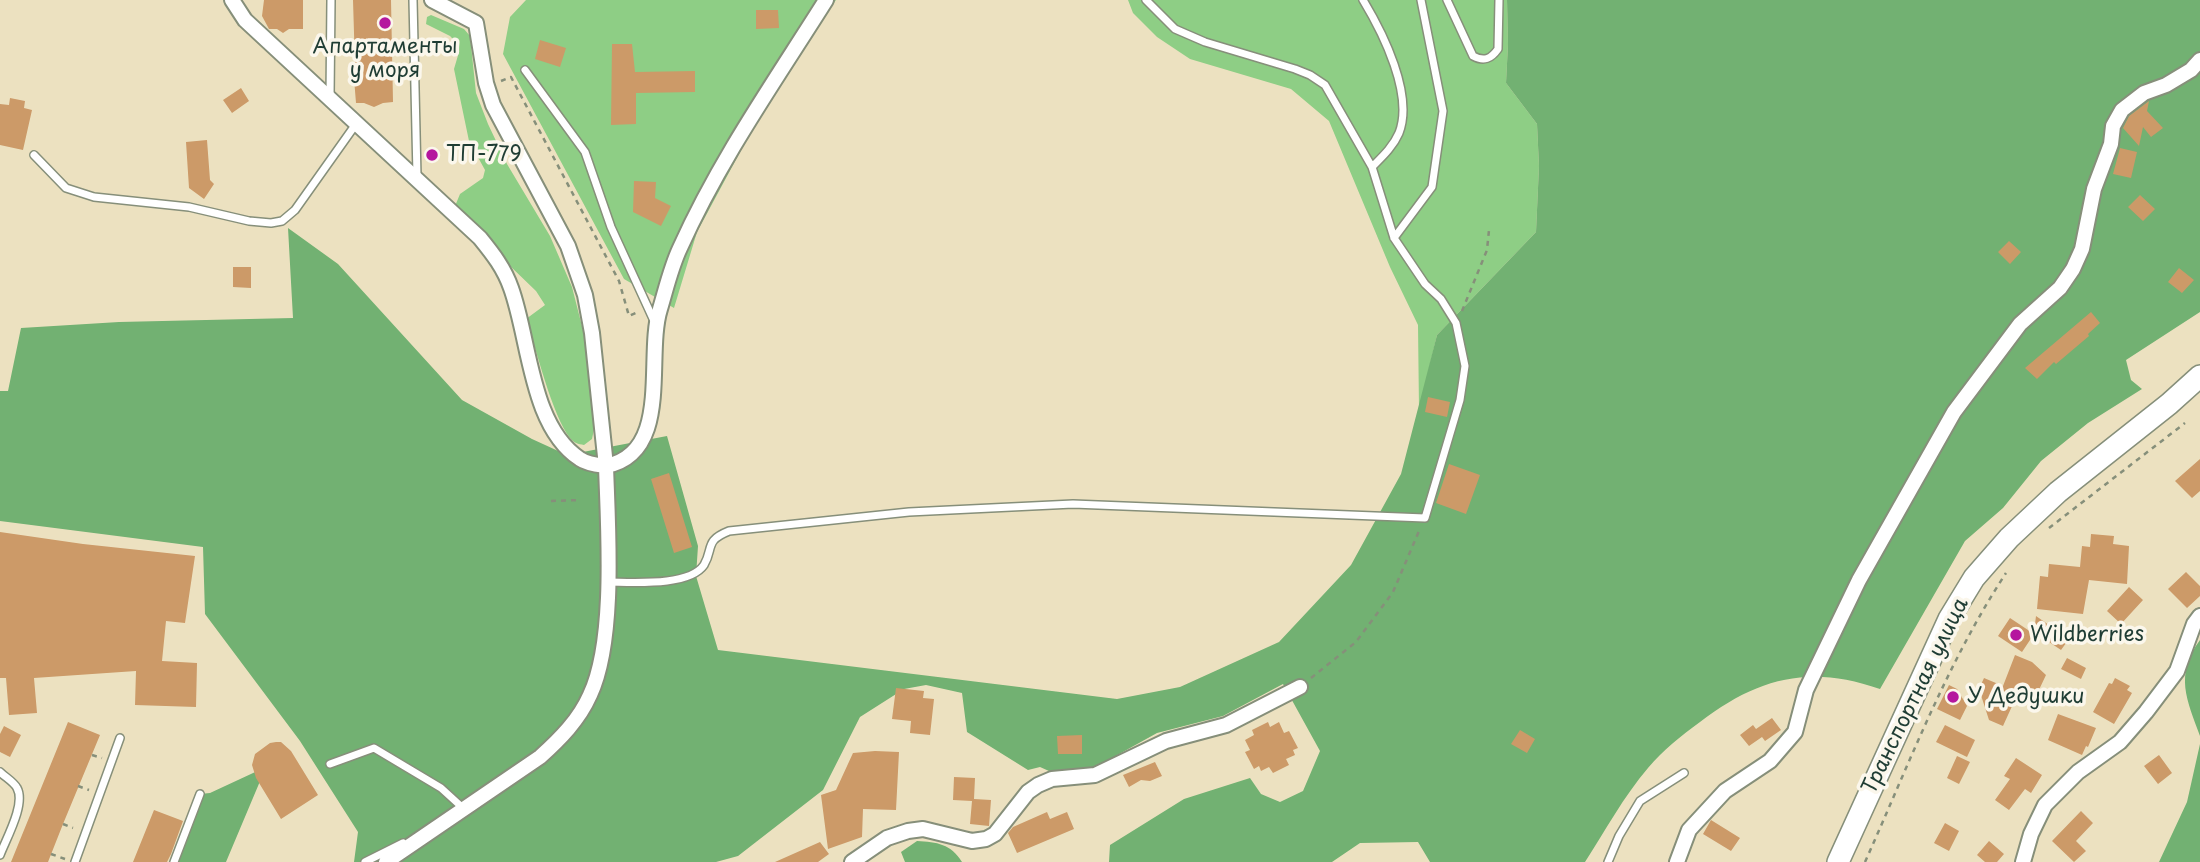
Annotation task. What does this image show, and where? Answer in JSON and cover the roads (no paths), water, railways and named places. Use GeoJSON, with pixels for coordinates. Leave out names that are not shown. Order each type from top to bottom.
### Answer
{"type":"FeatureCollection","features":[{"type":"Feature","properties":{"kind":"main road","name":"Транспортная улица"},"geometry":{"type":"LineString","coordinates":[[1838,862],[1950,619],[1974,578],[2009,538],[2058,492],[2200,376]]}},
{"type":"Feature","properties":{"kind":"main road","name":"Транспортная улица"},"geometry":{"type":"LineString","coordinates":[[2169,404],[2200,387]]}},
{"type":"Feature","properties":{"kind":"street"},"geometry":{"type":"LineString","coordinates":[[232,0],[245,20],[480,239],[498,259],[511,288],[541,403],[553,429],[566,448],[583,461],[606,466],[620,464],[633,454],[645,438],[653,399],[655,324],[679,250],[734,143],[826,0]]}},
{"type":"Feature","properties":{"kind":"street"},"geometry":{"type":"LineString","coordinates":[[386,862],[540,757],[574,723],[590,695],[603,653],[607,582],[609,527],[606,466],[592,334],[585,295],[568,246],[493,105],[485,83],[476,23],[432,0]]}},
{"type":"Feature","properties":{"kind":"street"},"geometry":{"type":"LineString","coordinates":[[1677,862],[1689,830],[1724,791],[1770,761],[1795,732],[1806,690],[1859,580],[1954,412],[2020,324],[2060,288],[2073,269],[2082,249],[2094,189],[2111,144],[2113,127],[2122,110],[2144,93],[2166,85],[2191,70],[2200,60]]}},
{"type":"Feature","properties":{"kind":"street"},"geometry":{"type":"LineString","coordinates":[[2023,862],[2031,834],[2045,805],[2078,772],[2120,742],[2147,712],[2178,671],[2194,624],[2200,616]]}},
{"type":"Feature","properties":{"kind":"street"},"geometry":{"type":"LineString","coordinates":[[852,862],[887,838],[908,831],[923,829],[972,841],[986,839],[995,834],[1028,792],[1038,785],[1052,779],[1095,775],[1166,741],[1226,725],[1300,687]]}},
{"type":"Feature","properties":{"kind":"lane"},"geometry":{"type":"LineString","coordinates":[[330,100],[331,0]]}},
{"type":"Feature","properties":{"kind":"lane"},"geometry":{"type":"LineString","coordinates":[[413,0],[417,180]]}},
{"type":"Feature","properties":{"kind":"lane"},"geometry":{"type":"LineString","coordinates":[[607,582],[682,579],[695,573],[704,564],[711,544],[718,535],[729,531],[909,512],[1073,504],[1425,518],[1460,400],[1465,366],[1456,324],[1441,299],[1425,284],[1394,238],[1372,167],[1325,85],[1295,69],[1205,42],[1175,29],[1146,0]]}},
{"type":"Feature","properties":{"kind":"lane"},"geometry":{"type":"LineString","coordinates":[[1363,0],[1387,47],[1403,97],[1399,132],[1392,146],[1372,167]]}},
{"type":"Feature","properties":{"kind":"lane"},"geometry":{"type":"LineString","coordinates":[[1394,238],[1432,187],[1443,111],[1421,0]]}},
{"type":"Feature","properties":{"kind":"lane"},"geometry":{"type":"LineString","coordinates":[[1447,0],[1467,47],[1473,56],[1486,60],[1498,49],[1499,0]]}},
{"type":"Feature","properties":{"kind":"lane"},"geometry":{"type":"LineString","coordinates":[[525,70],[585,152],[611,227],[655,324]]}},
{"type":"Feature","properties":{"kind":"lane"},"geometry":{"type":"LineString","coordinates":[[34,155],[66,188],[94,197],[189,207],[271,223],[282,221],[295,210],[356,124]]}},
{"type":"Feature","properties":{"kind":"lane"},"geometry":{"type":"LineString","coordinates":[[75,862],[120,738]]}},
{"type":"Feature","properties":{"kind":"lane"},"geometry":{"type":"LineString","coordinates":[[330,764],[374,747],[441,788],[464,808]]}},
{"type":"Feature","properties":{"kind":"lane"},"geometry":{"type":"LineString","coordinates":[[0,772],[16,787],[20,798],[0,855]]}},
{"type":"Feature","properties":{"kind":"lane"},"geometry":{"type":"LineString","coordinates":[[1608,862],[1619,836],[1640,801],[1684,773]]}},
{"type":"Feature","properties":{"kind":"lane"},"geometry":{"type":"LineString","coordinates":[[174,862],[200,794]]}},
{"type":"Feature","properties":{"kind":"lane"},"geometry":{"type":"LineString","coordinates":[[365,862],[439,826]]}},
{"type":"Feature","properties":{"kind":"place","name":"Апартаменты у моря"},"geometry":{"type":"Point","coordinates":[385,23]}},
{"type":"Feature","properties":{"kind":"place","name":"ТП-779"},"geometry":{"type":"Point","coordinates":[432,155]}},
{"type":"Feature","properties":{"kind":"place","name":"Wildberries"},"geometry":{"type":"Point","coordinates":[2016,635]}},
{"type":"Feature","properties":{"kind":"place","name":"У Дедушки"},"geometry":{"type":"Point","coordinates":[1953,697]}}]}
